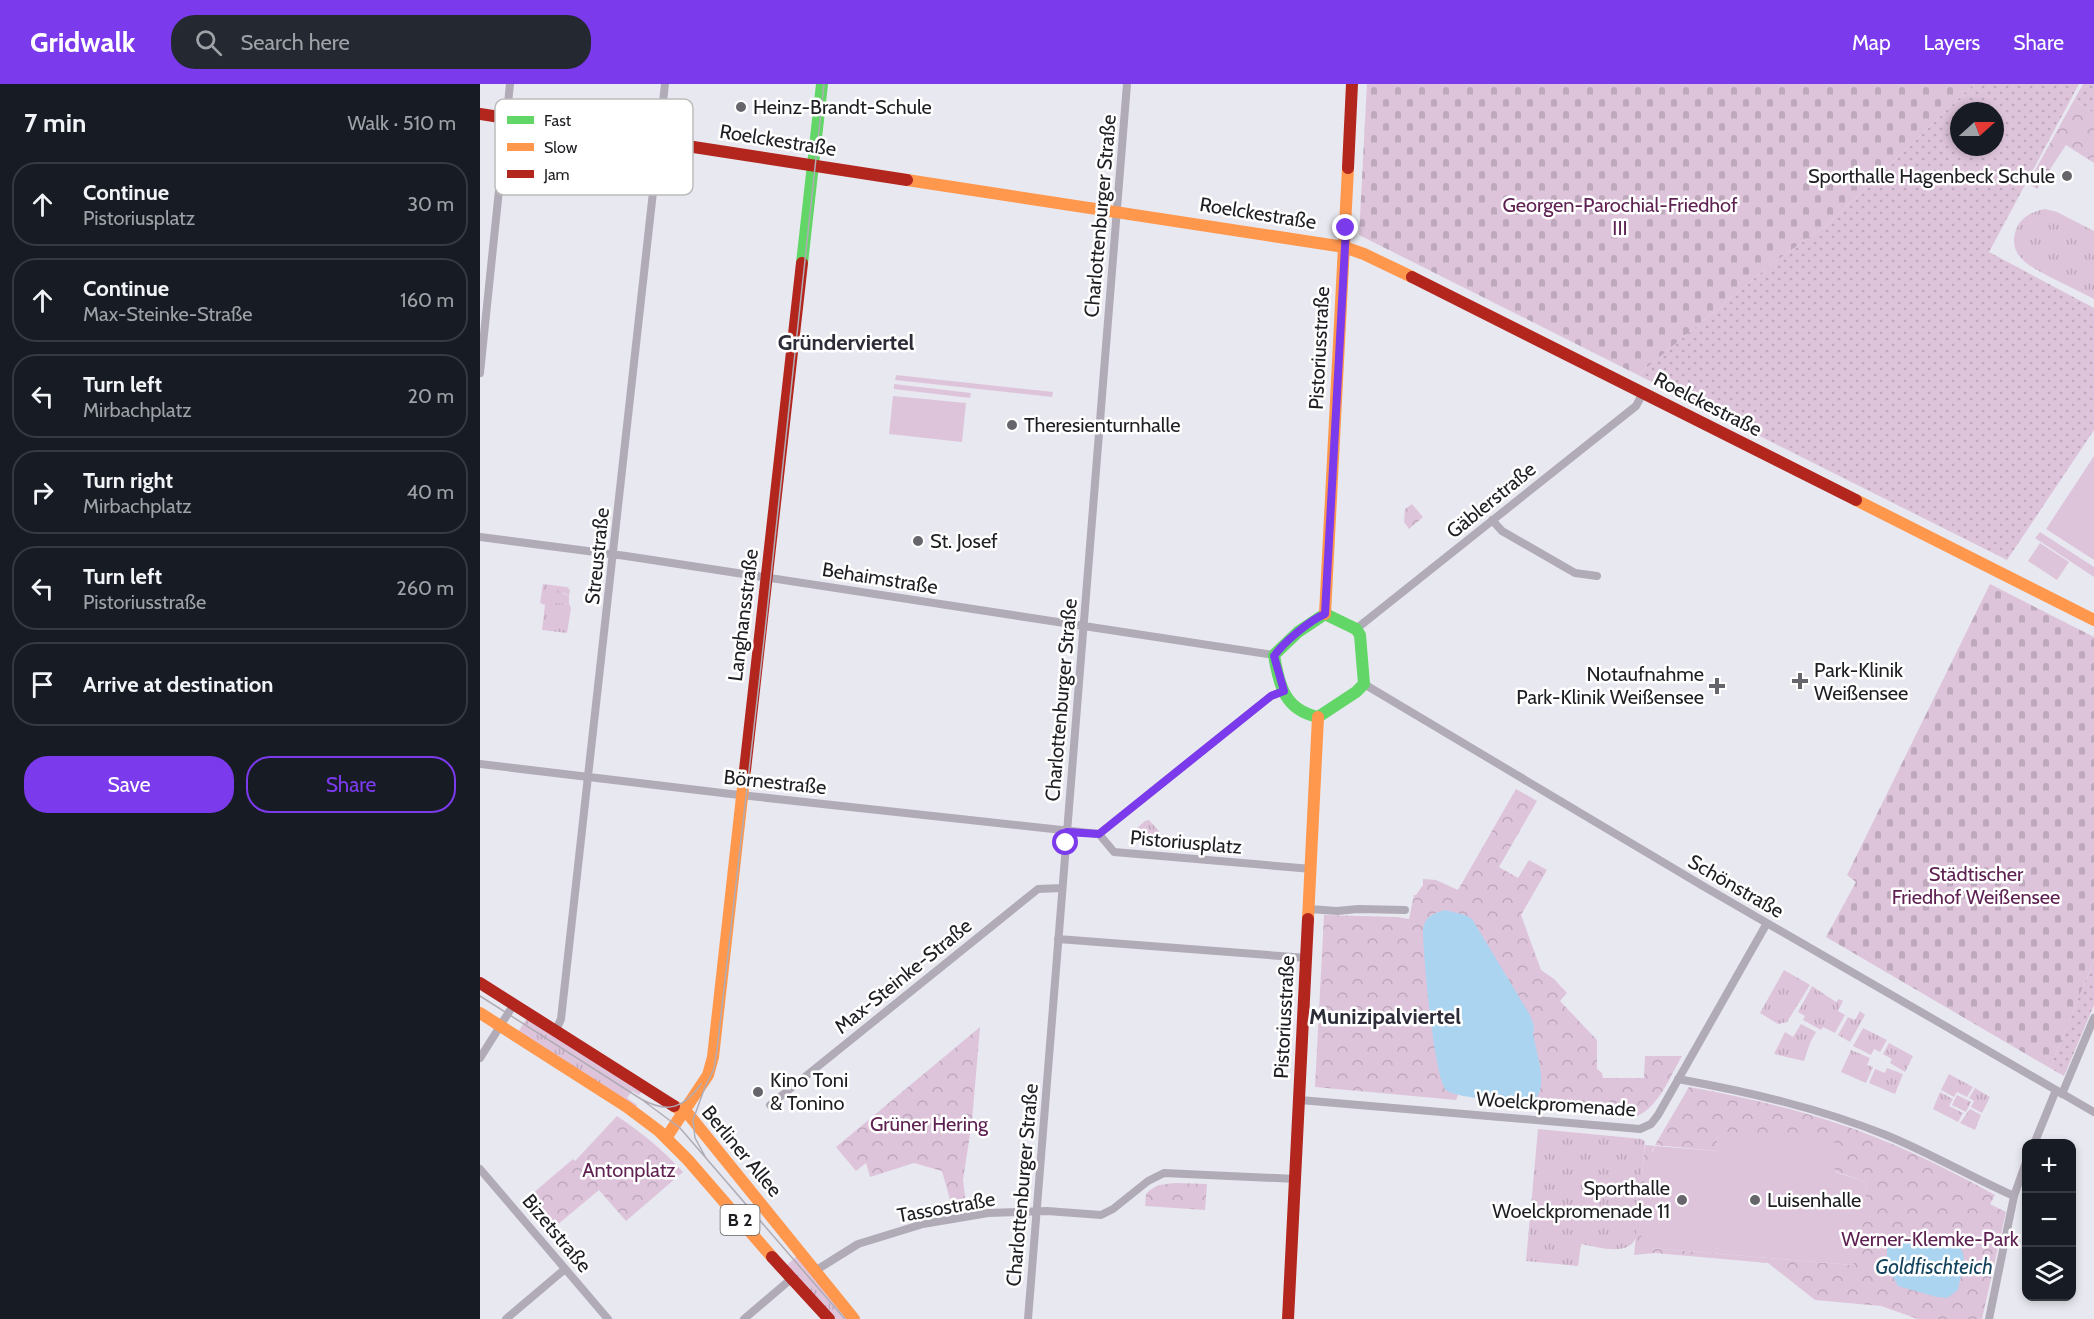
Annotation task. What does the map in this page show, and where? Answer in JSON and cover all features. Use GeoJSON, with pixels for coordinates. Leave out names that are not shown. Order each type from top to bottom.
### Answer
{"type":"FeatureCollection","features":[{"type":"Feature","properties":{"kind":"street"},"geometry":{"type":"LineString","coordinates":[[509,99],[510,84]]}},
{"type":"Feature","properties":{"kind":"street","name":"Streustraße"},"geometry":{"type":"LineString","coordinates":[[664,99],[665,84]]}},
{"type":"Feature","properties":{"kind":"street","name":"Langhansstraße"},"geometry":{"type":"LineString","coordinates":[[666,1138],[708,1075],[712,1064],[822,84]]}},
{"type":"Feature","properties":{"kind":"street","name":"Charlottenburger Straße"},"geometry":{"type":"LineString","coordinates":[[1028,1319],[1127,84]]}},
{"type":"Feature","properties":{"kind":"street","name":"Pistoriusstraße"},"geometry":{"type":"LineString","coordinates":[[1325,614],[1352,84]]}},
{"type":"Feature","properties":{"kind":"street","name":"Roelckestraße"},"geometry":{"type":"LineString","coordinates":[[480,114],[495,116]]}},
{"type":"Feature","properties":{"kind":"street","name":"Roelckestraße"},"geometry":{"type":"LineString","coordinates":[[693,147],[1344,247],[1369,256],[1475,308],[2094,620]]}},
{"type":"Feature","properties":{"kind":"street"},"geometry":{"type":"LineString","coordinates":[[480,373],[500,195]]}},
{"type":"Feature","properties":{"kind":"street","name":"Streustraße"},"geometry":{"type":"LineString","coordinates":[[555,1030],[561,1019],[654,195]]}},
{"type":"Feature","properties":{"kind":"street","name":"Gäblerstraße"},"geometry":{"type":"LineString","coordinates":[[1356,628],[1638,404],[1643,393]]}},
{"type":"Feature","properties":{"kind":"street"},"geometry":{"type":"LineString","coordinates":[[1492,520],[1502,531],[1575,573],[1596,576]]}},
{"type":"Feature","properties":{"kind":"street","name":"Behaimstraße"},"geometry":{"type":"LineString","coordinates":[[480,537],[767,578],[1274,656]]}},
{"type":"Feature","properties":{"kind":"street"},"geometry":{"type":"LineString","coordinates":[[1325,614],[1356,628],[1360,635],[1364,684],[1356,692],[1318,717],[1308,716],[1293,709],[1287,702],[1274,656],[1312,622],[1325,614]]}},
{"type":"Feature","properties":{"kind":"street","name":"Schönstraße"},"geometry":{"type":"LineString","coordinates":[[1364,684],[1767,923],[2094,1112]]}},
{"type":"Feature","properties":{"kind":"street"},"geometry":{"type":"LineString","coordinates":[[1067,832],[1099,834],[1271,696],[1284,691]]}},
{"type":"Feature","properties":{"kind":"street","name":"Pistoriusstraße"},"geometry":{"type":"LineString","coordinates":[[1288,1319],[1318,717]]}},
{"type":"Feature","properties":{"kind":"street","name":"Börnestraße"},"geometry":{"type":"LineString","coordinates":[[480,764],[1067,832]]}},
{"type":"Feature","properties":{"kind":"street","name":"Pistoriusplatz"},"geometry":{"type":"LineString","coordinates":[[1099,834],[1114,852],[1312,869]]}},
{"type":"Feature","properties":{"kind":"street","name":"Max-Steinke-Straße"},"geometry":{"type":"LineString","coordinates":[[770,1105],[1034,892],[1046,888],[1062,888]]}},
{"type":"Feature","properties":{"kind":"street"},"geometry":{"type":"LineString","coordinates":[[1309,909],[1405,910]]}},
{"type":"Feature","properties":{"kind":"street","name":"Woelckpromenade"},"geometry":{"type":"LineString","coordinates":[[1300,1100],[1640,1129],[1651,1124],[1658,1115],[1767,923]]}},
{"type":"Feature","properties":{"kind":"street"},"geometry":{"type":"LineString","coordinates":[[1058,939],[1307,958]]}},
{"type":"Feature","properties":{"kind":"street","name":"Berliner Allee"},"geometry":{"type":"LineString","coordinates":[[480,983],[683,1112],[704,1132],[734,1174],[854,1319]]}},
{"type":"Feature","properties":{"kind":"street"},"geometry":{"type":"LineString","coordinates":[[480,1058],[514,1004]]}},
{"type":"Feature","properties":{"kind":"street","name":"B 2"},"geometry":{"type":"LineString","coordinates":[[480,1013],[627,1107],[666,1138],[829,1319]]}},
{"type":"Feature","properties":{"kind":"street"},"geometry":{"type":"LineString","coordinates":[[2036,1139],[2094,1018]]}},
{"type":"Feature","properties":{"kind":"street"},"geometry":{"type":"LineString","coordinates":[[1678,1079],[1748,1092],[1840,1118],[1908,1145],[2014,1196]]}},
{"type":"Feature","properties":{"kind":"street","name":"Bizetstraße"},"geometry":{"type":"LineString","coordinates":[[480,1169],[608,1319]]}},
{"type":"Feature","properties":{"kind":"street","name":"Tassostraße"},"geometry":{"type":"LineString","coordinates":[[815,1271],[858,1244],[923,1224],[988,1213],[1047,1211],[1101,1215],[1113,1209],[1148,1181],[1164,1173],[1296,1179]]}},
{"type":"Feature","properties":{"kind":"street"},"geometry":{"type":"LineString","coordinates":[[1989,1319],[2014,1196],[2022,1173]]}},
{"type":"Feature","properties":{"kind":"street"},"geometry":{"type":"LineString","coordinates":[[506,1319],[565,1269]]}},
{"type":"Feature","properties":{"kind":"street"},"geometry":{"type":"LineString","coordinates":[[744,1319],[791,1279]]}},
{"type":"Feature","properties":{"kind":"green space","name":"Georgen-Parochial-Friedhof III"},"geometry":{"type":"Polygon","coordinates":[[[1367,84],[1974,84],[1955,102],[1950,102],[1950,107],[1827,225],[1773,263],[1638,375],[1359,235],[1367,84]]]}},
{"type":"Feature","properties":{"kind":"green space"},"geometry":{"type":"Polygon","coordinates":[[[1974,84],[2079,84],[1989,252],[2094,308],[2094,430],[2007,560],[1638,375],[1773,263],[1827,225],[1950,107],[1950,156],[2004,156],[2004,102],[1955,102],[1974,84]]]}},
{"type":"Feature","properties":{"kind":"green space"},"geometry":{"type":"Polygon","coordinates":[[[2083,84],[2094,84],[2094,113],[2074,100],[2083,84]]]}},
{"type":"Feature","properties":{"kind":"green space"},"geometry":{"type":"Polygon","coordinates":[[[2074,100],[2094,113],[2094,163],[2066,145],[2037,189],[2028,183],[2074,100]]]}},
{"type":"Feature","properties":{"kind":"green space"},"geometry":{"type":"Polygon","coordinates":[[[2045,209],[2057,212],[2094,231],[2094,299],[2031,267],[2015,248],[2016,230],[2021,221],[2028,215],[2045,209]]]}},
{"type":"Feature","properties":{"kind":"green space"},"geometry":{"type":"Polygon","coordinates":[[[896,375],[1053,392],[1052,397],[895,380],[896,375]]]}},
{"type":"Feature","properties":{"kind":"green space"},"geometry":{"type":"Polygon","coordinates":[[[894,384],[971,393],[970,398],[894,389],[894,384]]]}},
{"type":"Feature","properties":{"kind":"green space"},"geometry":{"type":"Polygon","coordinates":[[[893,396],[966,403],[962,442],[889,434],[893,396]]]}},
{"type":"Feature","properties":{"kind":"green space"},"geometry":{"type":"Polygon","coordinates":[[[2094,456],[2094,560],[2046,529],[2094,456]]]}},
{"type":"Feature","properties":{"kind":"green space"},"geometry":{"type":"Polygon","coordinates":[[[1412,504],[1423,517],[1409,529],[1404,522],[1405,509],[1412,504]]]}},
{"type":"Feature","properties":{"kind":"green space"},"geometry":{"type":"Polygon","coordinates":[[[2040,532],[2094,567],[2094,577],[2035,538],[2040,532]]]}},
{"type":"Feature","properties":{"kind":"green space"},"geometry":{"type":"Polygon","coordinates":[[[2040,543],[2069,562],[2057,580],[2028,561],[2040,543]]]}},
{"type":"Feature","properties":{"kind":"green space"},"geometry":{"type":"Polygon","coordinates":[[[543,584],[567,587],[570,590],[569,596],[563,592],[564,604],[569,604],[571,608],[567,633],[542,630],[545,605],[540,603],[543,584]]]}},
{"type":"Feature","properties":{"kind":"green space","name":"Städtischer Friedhof Weißensee"},"geometry":{"type":"Polygon","coordinates":[[[1990,584],[2094,637],[2094,960],[2050,1068],[1826,937],[1856,882],[1847,875],[1990,584]]]}},
{"type":"Feature","properties":{"kind":"green space"},"geometry":{"type":"Polygon","coordinates":[[[556,590],[569,596],[569,604],[554,603],[551,596],[556,590]]]}},
{"type":"Feature","properties":{"kind":"green space"},"geometry":{"type":"Polygon","coordinates":[[[1516,789],[1537,801],[1499,867],[1518,878],[1529,860],[1547,870],[1521,915],[1541,970],[1554,979],[1567,993],[1560,1001],[1597,1040],[1597,1069],[1602,1073],[1603,1078],[1644,1078],[1645,1056],[1682,1056],[1658,1098],[1645,1112],[1637,1116],[1526,1106],[1527,1102],[1524,1101],[1458,1095],[1456,1100],[1315,1087],[1324,915],[1409,919],[1414,895],[1423,885],[1423,879],[1436,880],[1458,890],[1516,789]]]}},
{"type":"Feature","properties":{"kind":"green space"},"geometry":{"type":"Polygon","coordinates":[[[1149,820],[1165,838],[1163,843],[1141,841],[1137,828],[1149,820]]]}},
{"type":"Feature","properties":{"kind":"green space"},"geometry":{"type":"Polygon","coordinates":[[[2094,960],[2094,1005],[2064,1076],[2050,1068],[2094,960]]]}},
{"type":"Feature","properties":{"kind":"green space"},"geometry":{"type":"Polygon","coordinates":[[[1784,970],[1810,985],[1787,1022],[1778,1024],[1760,1013],[1784,970]]]}},
{"type":"Feature","properties":{"kind":"green space"},"geometry":{"type":"Polygon","coordinates":[[[1812,986],[1836,1002],[1839,999],[1843,1001],[1838,1011],[1845,1015],[1835,1033],[1823,1027],[1821,1030],[1803,1020],[1805,1016],[1798,1012],[1812,986]]]}},
{"type":"Feature","properties":{"kind":"green space"},"geometry":{"type":"Polygon","coordinates":[[[1860,1011],[1865,1015],[1850,1042],[1838,1035],[1848,1017],[1855,1020],[1860,1011]]]}},
{"type":"Feature","properties":{"kind":"green space"},"geometry":{"type":"Polygon","coordinates":[[[527,1018],[642,1091],[639,1095],[632,1091],[627,1098],[637,1105],[636,1107],[518,1032],[527,1018]]]}},
{"type":"Feature","properties":{"kind":"green space"},"geometry":{"type":"Polygon","coordinates":[[[1801,1024],[1816,1032],[1804,1061],[1774,1054],[1785,1032],[1793,1037],[1801,1024]]]}},
{"type":"Feature","properties":{"kind":"green space","name":"Grüner Hering"},"geometry":{"type":"Polygon","coordinates":[[[980,1027],[972,1121],[963,1180],[966,1205],[952,1207],[942,1171],[914,1163],[870,1177],[866,1163],[856,1171],[836,1147],[980,1027]]]}},
{"type":"Feature","properties":{"kind":"green space"},"geometry":{"type":"Polygon","coordinates":[[[1863,1028],[1887,1040],[1880,1052],[1874,1049],[1871,1055],[1853,1046],[1863,1028]]]}},
{"type":"Feature","properties":{"kind":"green space"},"geometry":{"type":"Polygon","coordinates":[[[1889,1043],[1913,1056],[1905,1072],[1890,1063],[1892,1059],[1883,1054],[1889,1043]]]}},
{"type":"Feature","properties":{"kind":"green space"},"geometry":{"type":"Polygon","coordinates":[[[1851,1050],[1870,1058],[1867,1065],[1873,1067],[1866,1083],[1841,1072],[1851,1050]]]}},
{"type":"Feature","properties":{"kind":"green space"},"geometry":{"type":"Polygon","coordinates":[[[1887,1068],[1903,1074],[1895,1094],[1869,1083],[1875,1069],[1885,1073],[1887,1068]]]}},
{"type":"Feature","properties":{"kind":"green space"},"geometry":{"type":"Polygon","coordinates":[[[1949,1074],[1973,1087],[1967,1097],[1957,1092],[1954,1097],[1941,1090],[1949,1074]]]}},
{"type":"Feature","properties":{"kind":"green space","name":"Werner-Klemke-Park"},"geometry":{"type":"Polygon","coordinates":[[[1689,1087],[1782,1107],[1857,1130],[1917,1155],[1995,1195],[1990,1204],[2006,1212],[1982,1319],[1918,1319],[1881,1306],[1815,1300],[1768,1263],[1655,1253],[1634,1255],[1645,1145],[1655,1146],[1652,1151],[1648,1246],[1651,1248],[1852,1265],[1863,1217],[1867,1182],[1718,1132],[1717,1151],[1655,1145],[1689,1087]]]}},
{"type":"Feature","properties":{"kind":"green space"},"geometry":{"type":"Polygon","coordinates":[[[1975,1088],[1990,1097],[1982,1113],[1971,1107],[1974,1101],[1969,1098],[1975,1088]]]}},
{"type":"Feature","properties":{"kind":"green space"},"geometry":{"type":"Polygon","coordinates":[[[1940,1092],[1953,1099],[1949,1106],[1963,1113],[1958,1122],[1933,1109],[1940,1092]]]}},
{"type":"Feature","properties":{"kind":"green space"},"geometry":{"type":"Polygon","coordinates":[[[1957,1095],[1971,1102],[1966,1112],[1952,1105],[1957,1095]]]}},
{"type":"Feature","properties":{"kind":"green space"},"geometry":{"type":"Polygon","coordinates":[[[1970,1109],[1981,1115],[1975,1130],[1960,1123],[1970,1109]]]}},
{"type":"Feature","properties":{"kind":"green space","name":"Antonplatz"},"geometry":{"type":"Polygon","coordinates":[[[617,1116],[652,1142],[683,1172],[626,1221],[599,1190],[551,1230],[525,1200],[573,1159],[575,1161],[617,1116]]]}},
{"type":"Feature","properties":{"kind":"green space"},"geometry":{"type":"Polygon","coordinates":[[[1538,1129],[1642,1139],[1645,1142],[1637,1235],[1628,1247],[1605,1249],[1581,1244],[1578,1266],[1526,1261],[1538,1129]]]}},
{"type":"Feature","properties":{"kind":"green space","name":"Luisenhalle"},"geometry":{"type":"Polygon","coordinates":[[[1718,1131],[1838,1143],[1835,1172],[1867,1182],[1860,1257],[1852,1265],[1651,1248],[1645,1244],[1641,1236],[1649,1160],[1655,1146],[1717,1151],[1718,1131]]]}},
{"type":"Feature","properties":{"kind":"green space"},"geometry":{"type":"Polygon","coordinates":[[[1175,1183],[1207,1184],[1205,1210],[1145,1206],[1146,1194],[1152,1189],[1175,1183]]]}},
{"type":"Feature","properties":{"kind":"green space"},"geometry":{"type":"Polygon","coordinates":[[[798,1255],[849,1319],[835,1319],[786,1266],[798,1255]]]}},
{"type":"Feature","properties":{"kind":"water"},"geometry":{"type":"Polygon","coordinates":[[[1445,910],[1472,919],[1530,1015],[1534,1026],[1533,1034],[1541,1077],[1541,1085],[1536,1098],[1520,1102],[1503,1101],[1469,1097],[1446,1090],[1437,1063],[1433,1040],[1423,931],[1429,917],[1445,910]]]}},
{"type":"Feature","properties":{"kind":"water","name":"Goldfischteich"},"geometry":{"type":"Polygon","coordinates":[[[1947,1237],[1961,1248],[1963,1254],[1964,1260],[1958,1290],[1947,1298],[1898,1286],[1888,1263],[1887,1251],[1890,1239],[1915,1241],[1947,1237]]]}},
{"type":"Feature","properties":{"kind":"tram line"},"geometry":{"type":"LineString","coordinates":[[706,1158],[695,1138],[693,1120],[714,1069],[717,1050],[824,84]]}},
{"type":"Feature","properties":{"kind":"tram line"},"geometry":{"type":"LineString","coordinates":[[480,996],[641,1099],[680,1128],[845,1319]]}},
{"type":"Feature","properties":{"kind":"tram line"},"geometry":{"type":"LineString","coordinates":[[641,1099],[659,1106],[675,1106],[688,1099],[701,1084]]}},
{"type":"Feature","properties":{"kind":"traffic: fast"},"geometry":{"type":"LineString","coordinates":[[802,263],[822,84]]}},
{"type":"Feature","properties":{"kind":"traffic: fast"},"geometry":{"type":"LineString","coordinates":[[1325,614],[1356,629],[1360,635],[1364,684],[1356,692],[1318,717],[1298,709],[1286,695],[1278,677],[1274,655],[1298,632],[1325,614]]}},
{"type":"Feature","properties":{"kind":"traffic: slow"},"geometry":{"type":"LineString","coordinates":[[1325,614],[1348,168]]}},
{"type":"Feature","properties":{"kind":"traffic: slow"},"geometry":{"type":"LineString","coordinates":[[907,180],[1344,247],[1412,277]]}},
{"type":"Feature","properties":{"kind":"traffic: slow"},"geometry":{"type":"LineString","coordinates":[[1856,500],[2094,620]]}},
{"type":"Feature","properties":{"kind":"traffic: slow"},"geometry":{"type":"LineString","coordinates":[[1308,919],[1318,717]]}},
{"type":"Feature","properties":{"kind":"traffic: slow"},"geometry":{"type":"LineString","coordinates":[[666,1138],[708,1075],[713,1057],[745,770]]}},
{"type":"Feature","properties":{"kind":"traffic: slow"},"geometry":{"type":"LineString","coordinates":[[480,1013],[627,1107],[659,1131],[688,1160],[772,1257]]}},
{"type":"Feature","properties":{"kind":"traffic: slow"},"geometry":{"type":"LineString","coordinates":[[674,1106],[689,1115],[854,1319]]}},
{"type":"Feature","properties":{"kind":"traffic: jam"},"geometry":{"type":"LineString","coordinates":[[1348,168],[1352,84]]}},
{"type":"Feature","properties":{"kind":"traffic: jam"},"geometry":{"type":"LineString","coordinates":[[480,114],[495,116]]}},
{"type":"Feature","properties":{"kind":"traffic: jam"},"geometry":{"type":"LineString","coordinates":[[693,147],[907,180]]}},
{"type":"Feature","properties":{"kind":"traffic: jam"},"geometry":{"type":"LineString","coordinates":[[745,770],[802,263]]}},
{"type":"Feature","properties":{"kind":"traffic: jam"},"geometry":{"type":"LineString","coordinates":[[1412,277],[1856,500]]}},
{"type":"Feature","properties":{"kind":"traffic: jam"},"geometry":{"type":"LineString","coordinates":[[1288,1319],[1308,919]]}},
{"type":"Feature","properties":{"kind":"traffic: jam"},"geometry":{"type":"LineString","coordinates":[[480,983],[674,1106]]}},
{"type":"Feature","properties":{"kind":"traffic: jam"},"geometry":{"type":"LineString","coordinates":[[772,1257],[829,1319]]}},
{"type":"Feature","properties":{"kind":"place","name":"Heinz-Brandt-Schule"},"geometry":{"type":"Point","coordinates":[741,107]}},
{"type":"Feature","properties":{"kind":"place","name":"Sporthalle Hagenbeck Schule"},"geometry":{"type":"Point","coordinates":[2067,176]}},
{"type":"Feature","properties":{"kind":"place","name":"Theresienturnhalle"},"geometry":{"type":"Point","coordinates":[1012,425]}},
{"type":"Feature","properties":{"kind":"place","name":"St. Josef"},"geometry":{"type":"Point","coordinates":[918,541]}},
{"type":"Feature","properties":{"kind":"place","name":"Park-Klinik Weißensee"},"geometry":{"type":"Point","coordinates":[1800,681]}},
{"type":"Feature","properties":{"kind":"place","name":"Notaufnahme Park-Klinik Weißensee"},"geometry":{"type":"Point","coordinates":[1717,686]}},
{"type":"Feature","properties":{"kind":"place","name":"Kino Toni & Tonino"},"geometry":{"type":"Point","coordinates":[758,1092]}},
{"type":"Feature","properties":{"kind":"place","name":"Sporthalle Woelckpromenade 11"},"geometry":{"type":"Point","coordinates":[1682,1200]}},
{"type":"Feature","properties":{"kind":"place","name":"Luisenhalle"},"geometry":{"type":"Point","coordinates":[1755,1200]}},
{"type":"Feature","properties":{"kind":"district","name":"Gründerviertel"},"geometry":{"type":"Point","coordinates":[846,342]}},
{"type":"Feature","properties":{"kind":"district","name":"Munizipalviertel"},"geometry":{"type":"Point","coordinates":[1385,1016]}},
{"type":"Feature","properties":{"kind":"route"},"geometry":{"type":"LineString","coordinates":[[1066,843],[1067,832],[1099,834],[1271,696],[1284,691],[1274,656],[1318,616],[1325,614],[1346,228]]}}]}
